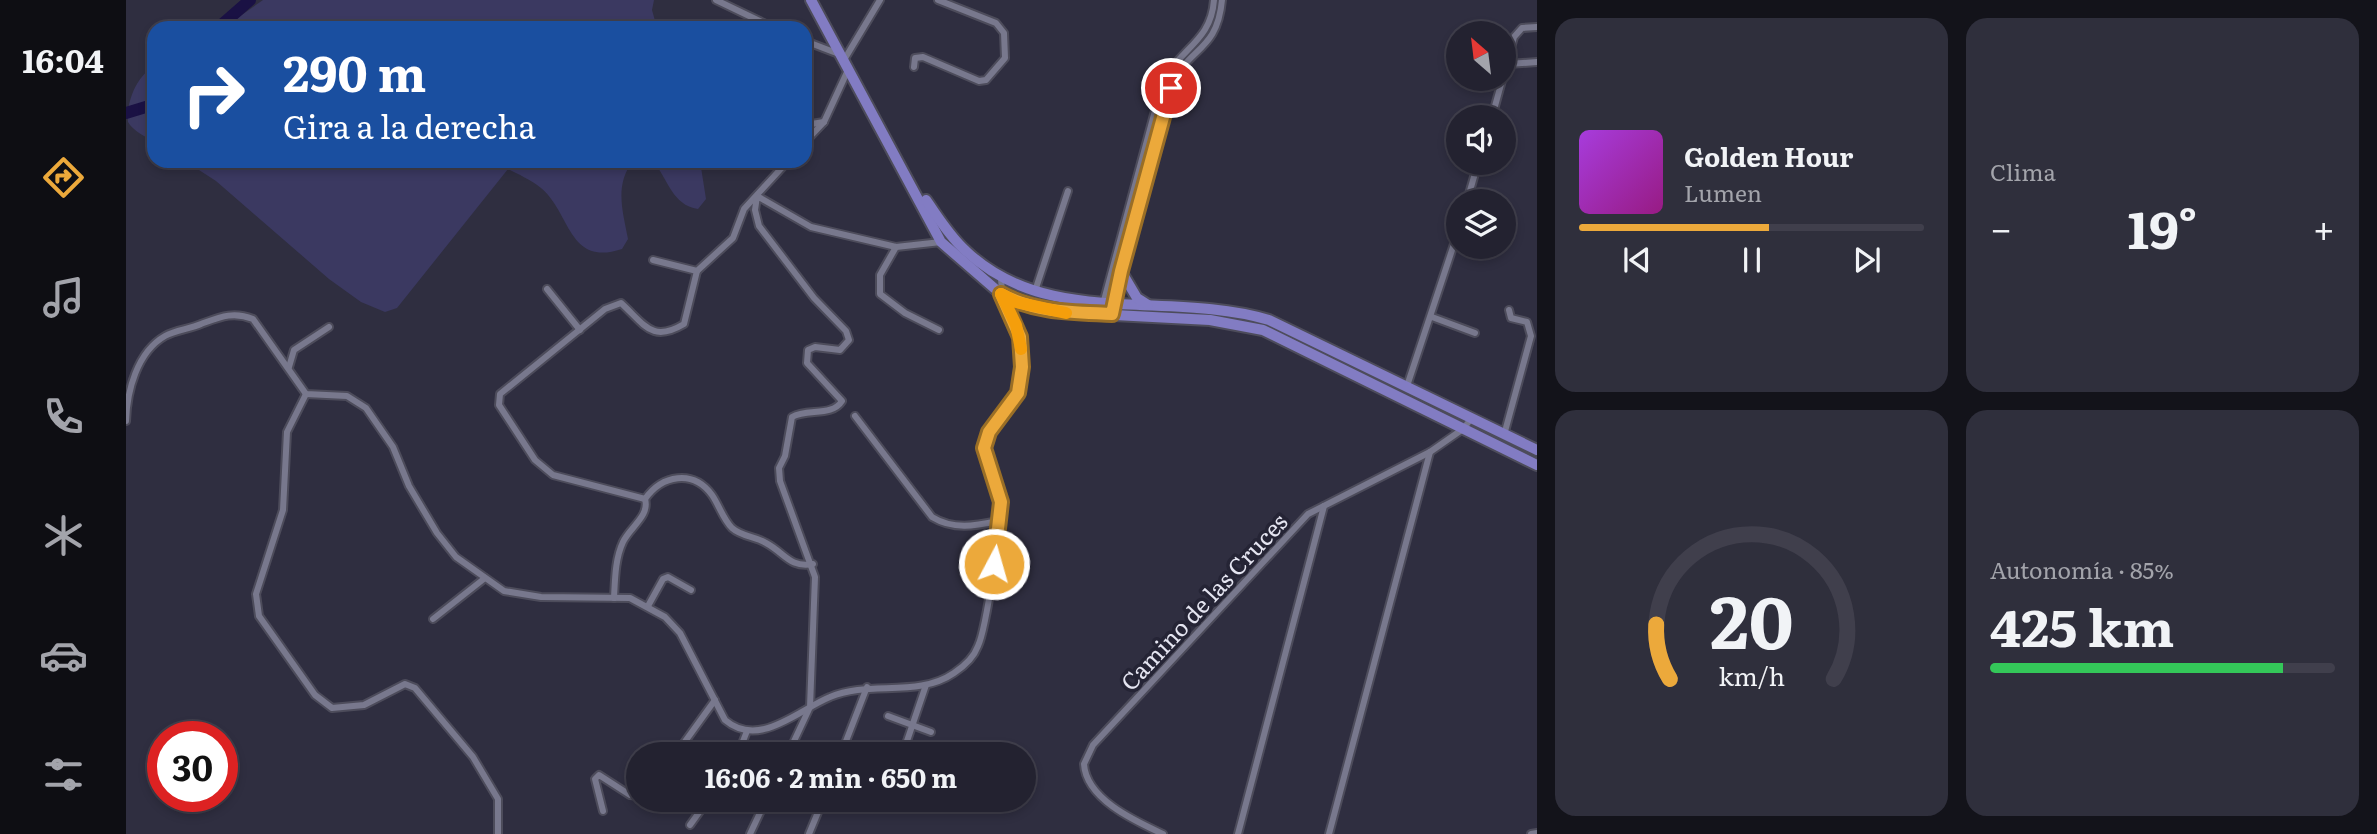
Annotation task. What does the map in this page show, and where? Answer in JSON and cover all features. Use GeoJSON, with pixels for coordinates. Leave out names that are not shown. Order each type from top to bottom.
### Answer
{"type":"FeatureCollection","features":[{"type":"Feature","properties":{"kind":"main road"},"geometry":{"type":"LineString","coordinates":[[811,0],[941,242],[1001,294],[1016,302],[1058,312],[1108,308],[1198,307],[1246,313],[1269,320],[1537,450]]}},
{"type":"Feature","properties":{"kind":"main road"},"geometry":{"type":"LineString","coordinates":[[904,170],[965,251],[1001,279],[1035,293],[1108,308],[1210,320],[1263,330],[1537,465]]}},
{"type":"Feature","properties":{"kind":"main road"},"geometry":{"type":"LineString","coordinates":[[1121,271],[1136,298],[1154,307]]}},
{"type":"Feature","properties":{"kind":"street"},"geometry":{"type":"LineString","coordinates":[[716,0],[760,21]]}},
{"type":"Feature","properties":{"kind":"street"},"geometry":{"type":"LineString","coordinates":[[812,135],[824,122],[845,61],[880,0]]}},
{"type":"Feature","properties":{"kind":"street"},"geometry":{"type":"LineString","coordinates":[[914,67],[915,58],[923,57],[979,81],[986,80],[1004,58],[1004,33],[996,23],[938,0]]}},
{"type":"Feature","properties":{"kind":"street"},"geometry":{"type":"LineString","coordinates":[[1108,308],[1163,81],[1172,64],[1209,26],[1214,0]]}},
{"type":"Feature","properties":{"kind":"street"},"geometry":{"type":"LineString","coordinates":[[1108,308],[1121,271],[1171,88],[1180,69],[1216,32],[1222,0]]}},
{"type":"Feature","properties":{"kind":"street"},"geometry":{"type":"LineString","coordinates":[[1516,38],[1518,31],[1537,27]]}},
{"type":"Feature","properties":{"kind":"street"},"geometry":{"type":"LineString","coordinates":[[812,44],[845,61]]}},
{"type":"Feature","properties":{"kind":"street"},"geometry":{"type":"LineString","coordinates":[[1516,63],[1537,62]]}},
{"type":"Feature","properties":{"kind":"street"},"geometry":{"type":"LineString","coordinates":[[812,124],[824,122]]}},
{"type":"Feature","properties":{"kind":"street"},"geometry":{"type":"LineString","coordinates":[[645,499],[553,474],[535,460],[499,405],[500,394],[605,309],[621,303],[652,332],[667,334],[684,324],[697,271],[733,238],[744,209],[782,168]]}},
{"type":"Feature","properties":{"kind":"street"},"geometry":{"type":"LineString","coordinates":[[1035,293],[1068,191]]}},
{"type":"Feature","properties":{"kind":"street"},"geometry":{"type":"LineString","coordinates":[[757,196],[811,227],[896,247],[941,242]]}},
{"type":"Feature","properties":{"kind":"street"},"geometry":{"type":"LineString","coordinates":[[757,196],[755,210],[759,226],[814,298],[846,331],[849,341],[840,350],[815,346],[808,350],[807,363],[842,401],[835,408],[800,412],[792,417],[785,456],[779,468],[782,488],[816,577],[810,707],[794,742]]}},
{"type":"Feature","properties":{"kind":"street"},"geometry":{"type":"LineString","coordinates":[[896,247],[880,275],[880,294],[905,313],[939,330]]}},
{"type":"Feature","properties":{"kind":"street"},"geometry":{"type":"LineString","coordinates":[[1407,386],[1450,259]]}},
{"type":"Feature","properties":{"kind":"street"},"geometry":{"type":"LineString","coordinates":[[653,260],[697,271]]}},
{"type":"Feature","properties":{"kind":"street"},"geometry":{"type":"LineString","coordinates":[[306,394],[347,396],[366,408],[393,447],[409,486],[437,533],[456,557],[503,592],[522,596],[630,598],[648,606],[680,633],[725,720],[735,728],[747,731],[772,727],[846,690],[926,685],[951,675],[965,665],[978,646],[994,564],[1001,502],[984,448],[989,432],[1018,393],[1022,367],[1020,337],[1001,294],[1001,279]]}},
{"type":"Feature","properties":{"kind":"street"},"geometry":{"type":"LineString","coordinates":[[547,289],[580,330]]}},
{"type":"Feature","properties":{"kind":"street"},"geometry":{"type":"LineString","coordinates":[[1504,435],[1534,337],[1530,326],[1523,320],[1511,318],[1509,310]]}},
{"type":"Feature","properties":{"kind":"street"},"geometry":{"type":"LineString","coordinates":[[126,421],[133,381],[145,352],[167,334],[229,314],[244,315],[260,326],[306,394]]}},
{"type":"Feature","properties":{"kind":"street"},"geometry":{"type":"LineString","coordinates":[[1432,317],[1475,333]]}},
{"type":"Feature","properties":{"kind":"street"},"geometry":{"type":"LineString","coordinates":[[289,367],[293,350],[328,327]]}},
{"type":"Feature","properties":{"kind":"street"},"geometry":{"type":"LineString","coordinates":[[306,394],[287,432],[282,510],[256,594],[258,616],[315,695],[332,708],[364,705],[405,684],[415,688],[473,757],[498,799],[498,834]]}},
{"type":"Feature","properties":{"kind":"street"},"geometry":{"type":"LineString","coordinates":[[855,416],[932,517],[940,522],[970,527],[998,521]]}},
{"type":"Feature","properties":{"kind":"street","name":"Camino de las Cruces"},"geometry":{"type":"LineString","coordinates":[[1163,834],[1138,822],[1099,793],[1087,778],[1084,760],[1100,736],[1301,521],[1324,506],[1430,452],[1463,429],[1471,419]]}},
{"type":"Feature","properties":{"kind":"street"},"geometry":{"type":"LineString","coordinates":[[1329,834],[1430,452]]}},
{"type":"Feature","properties":{"kind":"street"},"geometry":{"type":"LineString","coordinates":[[614,598],[620,550],[624,540],[645,512],[645,499],[656,484],[679,477],[696,481],[709,492],[734,530],[765,542],[788,561],[801,566],[813,564]]}},
{"type":"Feature","properties":{"kind":"street"},"geometry":{"type":"LineString","coordinates":[[1238,834],[1324,506]]}},
{"type":"Feature","properties":{"kind":"street"},"geometry":{"type":"LineString","coordinates":[[648,606],[663,579],[668,577],[691,590]]}},
{"type":"Feature","properties":{"kind":"street"},"geometry":{"type":"LineString","coordinates":[[433,619],[485,578]]}},
{"type":"Feature","properties":{"kind":"street"},"geometry":{"type":"LineString","coordinates":[[907,741],[926,685]]}},
{"type":"Feature","properties":{"kind":"street"},"geometry":{"type":"LineString","coordinates":[[846,742],[867,687]]}},
{"type":"Feature","properties":{"kind":"street"},"geometry":{"type":"LineString","coordinates":[[685,742],[715,700]]}},
{"type":"Feature","properties":{"kind":"street"},"geometry":{"type":"LineString","coordinates":[[888,716],[931,732]]}},
{"type":"Feature","properties":{"kind":"street"},"geometry":{"type":"LineString","coordinates":[[743,742],[747,731]]}},
{"type":"Feature","properties":{"kind":"street"},"geometry":{"type":"LineString","coordinates":[[603,811],[596,786],[599,775],[626,792]]}},
{"type":"Feature","properties":{"kind":"street"},"geometry":{"type":"LineString","coordinates":[[691,825],[700,812]]}},
{"type":"Feature","properties":{"kind":"street"},"geometry":{"type":"LineString","coordinates":[[750,834],[760,812]]}},
{"type":"Feature","properties":{"kind":"street"},"geometry":{"type":"LineString","coordinates":[[808,834],[817,812]]}},
{"type":"Feature","properties":{"kind":"street"},"geometry":{"type":"LineString","coordinates":[[1531,834],[1537,833]]}},
{"type":"Feature","properties":{"kind":"shaded area"},"geometry":{"type":"Polygon","coordinates":[[[263,0],[654,0],[652,10],[655,21],[233,21],[263,0]]]}},
{"type":"Feature","properties":{"kind":"shaded area"},"geometry":{"type":"Polygon","coordinates":[[[147,72],[147,138],[128,122],[131,98],[147,72]]]}},
{"type":"Feature","properties":{"kind":"shaded area"},"geometry":{"type":"Polygon","coordinates":[[[196,168],[628,168],[621,199],[628,239],[622,249],[604,253],[591,251],[573,235],[541,188],[508,169],[397,308],[385,312],[361,302],[329,279],[216,181],[196,168]]]}},
{"type":"Feature","properties":{"kind":"shaded area"},"geometry":{"type":"Polygon","coordinates":[[[658,168],[701,168],[706,199],[698,209],[689,207],[671,190],[658,168]]]}},
{"type":"Feature","properties":{"kind":"waterway"},"geometry":{"type":"LineString","coordinates":[[226,21],[250,0]]}},
{"type":"Feature","properties":{"kind":"waterway"},"geometry":{"type":"LineString","coordinates":[[126,113],[147,107]]}},
{"type":"Feature","properties":{"kind":"slow traffic"},"geometry":{"type":"LineString","coordinates":[[1021,349],[1016,325],[1001,294],[1016,302],[1066,313]]}},
{"type":"Feature","properties":{"kind":"route"},"geometry":{"type":"LineString","coordinates":[[994,564],[1001,502],[984,448],[989,432],[1018,393],[1022,367],[1020,337],[1001,294],[1016,302],[1058,312],[1112,314],[1121,271],[1171,88]]}}]}
